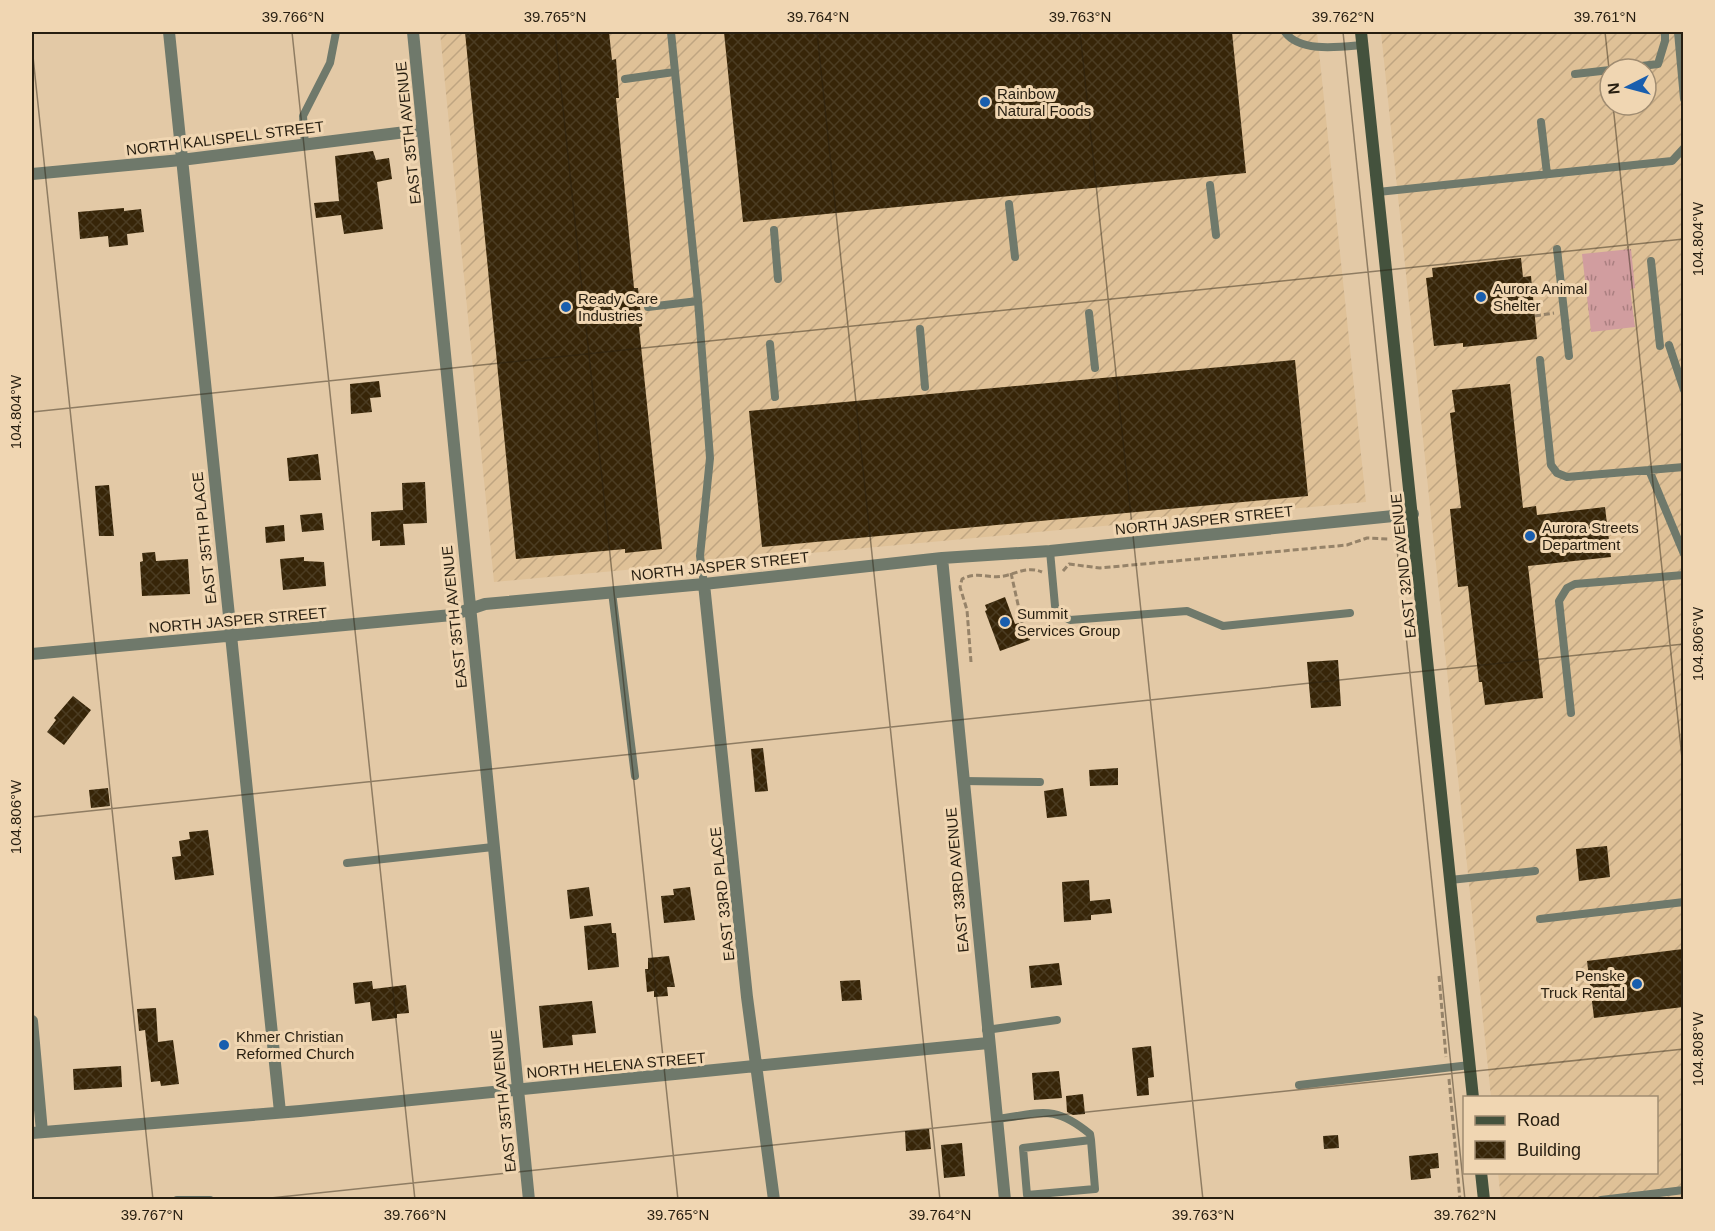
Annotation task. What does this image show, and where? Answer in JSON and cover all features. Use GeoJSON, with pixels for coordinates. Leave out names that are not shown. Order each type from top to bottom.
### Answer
{"type":"FeatureCollection","features":[{"type":"Feature","properties":{"kind":"street","name":"EAST 35TH PLACE"},"geometry":{"type":"LineString","coordinates":[[169,32],[229,637],[280,1112]]}},
{"type":"Feature","properties":{"kind":"street","name":"EAST 35TH AVENUE"},"geometry":{"type":"LineString","coordinates":[[413,32],[468,610],[529,1200]]}},
{"type":"Feature","properties":{"kind":"street","name":"EAST 32ND AVENUE"},"geometry":{"type":"LineString","coordinates":[[1361,32],[1473,1096]]}},
{"type":"Feature","properties":{"kind":"street","name":"NORTH KALISPELL STREET"},"geometry":{"type":"LineString","coordinates":[[32,174],[181,160],[422,130]]}},
{"type":"Feature","properties":{"kind":"street","name":"NORTH JASPER STREET"},"geometry":{"type":"LineString","coordinates":[[32,654],[452,615],[485,604],[1413,514]]}},
{"type":"Feature","properties":{"kind":"street","name":"EAST 33RD AVENUE"},"geometry":{"type":"LineString","coordinates":[[942,558],[987,1036],[1005,1200]]}},
{"type":"Feature","properties":{"kind":"street","name":"EAST 33RD PLACE"},"geometry":{"type":"LineString","coordinates":[[704,584],[747,998],[759,1067],[774,1200]]}},
{"type":"Feature","properties":{"kind":"street"},"geometry":{"type":"LineString","coordinates":[[32,1021],[37,1133]]}},
{"type":"Feature","properties":{"kind":"street","name":"NORTH HELENA STREET"},"geometry":{"type":"LineString","coordinates":[[37,1133],[759,1067],[987,1036]]}},
{"type":"Feature","properties":{"kind":"street"},"geometry":{"type":"LineString","coordinates":[[1481,1174],[1484,1200]]}},
{"type":"Feature","properties":{"kind":"lane"},"geometry":{"type":"LineString","coordinates":[[305,145],[303,116],[330,63],[336,32]]}},
{"type":"Feature","properties":{"kind":"lane"},"geometry":{"type":"LineString","coordinates":[[671,32],[698,301],[710,458],[700,556],[704,584]]}},
{"type":"Feature","properties":{"kind":"lane"},"geometry":{"type":"LineString","coordinates":[[1285,32],[1305,44],[1334,48],[1363,45]]}},
{"type":"Feature","properties":{"kind":"lane"},"geometry":{"type":"LineString","coordinates":[[1658,64],[1665,42],[1665,32]]}},
{"type":"Feature","properties":{"kind":"lane"},"geometry":{"type":"LineString","coordinates":[[1678,32],[1683,99]]}},
{"type":"Feature","properties":{"kind":"lane"},"geometry":{"type":"LineString","coordinates":[[1575,74],[1598,71]]}},
{"type":"Feature","properties":{"kind":"lane"},"geometry":{"type":"LineString","coordinates":[[625,79],[674,72]]}},
{"type":"Feature","properties":{"kind":"lane"},"geometry":{"type":"LineString","coordinates":[[1541,122],[1547,174]]}},
{"type":"Feature","properties":{"kind":"lane"},"geometry":{"type":"LineString","coordinates":[[1378,192],[1672,161],[1683,148]]}},
{"type":"Feature","properties":{"kind":"lane"},"geometry":{"type":"LineString","coordinates":[[1210,185],[1216,235]]}},
{"type":"Feature","properties":{"kind":"lane"},"geometry":{"type":"LineString","coordinates":[[1009,204],[1015,256]]}},
{"type":"Feature","properties":{"kind":"lane"},"geometry":{"type":"LineString","coordinates":[[774,230],[778,279]]}},
{"type":"Feature","properties":{"kind":"lane"},"geometry":{"type":"LineString","coordinates":[[1557,249],[1569,356]]}},
{"type":"Feature","properties":{"kind":"lane"},"geometry":{"type":"LineString","coordinates":[[1651,261],[1664,346],[1683,390]]}},
{"type":"Feature","properties":{"kind":"lane"},"geometry":{"type":"LineString","coordinates":[[648,307],[698,301]]}},
{"type":"Feature","properties":{"kind":"lane"},"geometry":{"type":"LineString","coordinates":[[1089,313],[1095,369]]}},
{"type":"Feature","properties":{"kind":"lane"},"geometry":{"type":"LineString","coordinates":[[920,329],[925,387]]}},
{"type":"Feature","properties":{"kind":"lane"},"geometry":{"type":"LineString","coordinates":[[770,344],[775,397]]}},
{"type":"Feature","properties":{"kind":"lane"},"geometry":{"type":"LineString","coordinates":[[1540,360],[1551,465],[1557,472],[1567,477],[1683,467]]}},
{"type":"Feature","properties":{"kind":"lane"},"geometry":{"type":"LineString","coordinates":[[1649,470],[1683,554]]}},
{"type":"Feature","properties":{"kind":"lane"},"geometry":{"type":"LineString","coordinates":[[1050,551],[1055,606],[1059,614],[1070,620],[1187,611],[1223,626],[1350,613]]}},
{"type":"Feature","properties":{"kind":"lane"},"geometry":{"type":"LineString","coordinates":[[1571,713],[1559,601],[1562,594],[1575,584],[1683,575]]}},
{"type":"Feature","properties":{"kind":"lane"},"geometry":{"type":"LineString","coordinates":[[612,592],[635,776]]}},
{"type":"Feature","properties":{"kind":"lane"},"geometry":{"type":"LineString","coordinates":[[963,781],[1040,782]]}},
{"type":"Feature","properties":{"kind":"lane"},"geometry":{"type":"LineString","coordinates":[[347,863],[493,847]]}},
{"type":"Feature","properties":{"kind":"lane"},"geometry":{"type":"LineString","coordinates":[[1450,880],[1535,871]]}},
{"type":"Feature","properties":{"kind":"lane"},"geometry":{"type":"LineString","coordinates":[[1540,919],[1683,902]]}},
{"type":"Feature","properties":{"kind":"lane"},"geometry":{"type":"LineString","coordinates":[[987,1036],[1057,1020]]}},
{"type":"Feature","properties":{"kind":"lane"},"geometry":{"type":"LineString","coordinates":[[1299,1085],[1470,1065]]}},
{"type":"Feature","properties":{"kind":"lane"},"geometry":{"type":"LineString","coordinates":[[996,1119],[1056,1112],[1090,1134],[1091,1140],[1095,1189],[1027,1195],[1023,1148],[1091,1140]]}},
{"type":"Feature","properties":{"kind":"lane"},"geometry":{"type":"LineString","coordinates":[[1600,1200],[1683,1190]]}},
{"type":"Feature","properties":{"kind":"lane"},"geometry":{"type":"LineString","coordinates":[[177,1200],[210,1200]]}},
{"type":"Feature","properties":{"kind":"path"},"geometry":{"type":"LineString","coordinates":[[1535,316],[1564,312]]}},
{"type":"Feature","properties":{"kind":"path"},"geometry":{"type":"LineString","coordinates":[[971,662],[967,610],[960,587],[962,579],[971,575],[993,576],[1024,569],[1041,573],[1064,571],[1069,564],[1100,568],[1347,545],[1367,538],[1388,539]]}},
{"type":"Feature","properties":{"kind":"path"},"geometry":{"type":"LineString","coordinates":[[1011,573],[1023,627]]}},
{"type":"Feature","properties":{"kind":"path"},"geometry":{"type":"LineString","coordinates":[[1439,976],[1460,1200]]}},
{"type":"Feature","properties":{"kind":"shaded area"},"geometry":{"type":"Polygon","coordinates":[[[440,32],[1317,32],[1366,502],[494,582],[440,32]]]}},
{"type":"Feature","properties":{"kind":"shaded area"},"geometry":{"type":"Polygon","coordinates":[[[1381,32],[1683,32],[1683,1199],[1501,1199],[1498,1174],[1658,1174],[1658,1096],[1491,1096],[1381,32]]]}},
{"type":"Feature","properties":{"kind":"green space"},"geometry":{"type":"Polygon","coordinates":[[[1631,249],[1635,288],[1630,289],[1635,327],[1591,332],[1582,254],[1631,249]]]}},
{"type":"Feature","properties":{"kind":"building","name":"Ready Care Industries"},"geometry":{"type":"Polygon","coordinates":[[[465,32],[609,32],[612,60],[616,59],[619,98],[616,98],[634,288],[638,288],[642,326],[639,327],[662,549],[625,553],[625,549],[516,559],[465,32]]]}},
{"type":"Feature","properties":{"kind":"building","name":"Rainbow Natural Foods"},"geometry":{"type":"Polygon","coordinates":[[[724,32],[1232,32],[1246,173],[743,222],[724,32]]]}},
{"type":"Feature","properties":{"kind":"building"},"geometry":{"type":"Polygon","coordinates":[[[373,151],[376,160],[389,158],[392,179],[377,182],[383,229],[344,234],[341,215],[316,218],[314,203],[339,201],[335,156],[373,151]]]}},
{"type":"Feature","properties":{"kind":"building"},"geometry":{"type":"Polygon","coordinates":[[[124,208],[124,211],[141,209],[144,232],[127,234],[128,245],[109,247],[108,236],[80,239],[78,212],[124,208]]]}},
{"type":"Feature","properties":{"kind":"building","name":"Aurora Animal Shelter"},"geometry":{"type":"Polygon","coordinates":[[[1521,258],[1523,277],[1531,276],[1537,339],[1463,347],[1463,343],[1434,346],[1426,278],[1433,277],[1432,268],[1521,258]]]}},
{"type":"Feature","properties":{"kind":"building"},"geometry":{"type":"Polygon","coordinates":[[[1295,360],[1308,496],[762,547],[749,411],[1295,360]]]}},
{"type":"Feature","properties":{"kind":"building"},"geometry":{"type":"Polygon","coordinates":[[[379,381],[381,397],[370,398],[372,412],[351,414],[350,384],[379,381]]]}},
{"type":"Feature","properties":{"kind":"building","name":"Aurora Streets Department"},"geometry":{"type":"Polygon","coordinates":[[[1510,384],[1523,508],[1536,506],[1537,515],[1605,507],[1611,557],[1528,566],[1543,698],[1485,705],[1482,682],[1479,682],[1468,586],[1458,587],[1450,509],[1461,508],[1450,413],[1455,412],[1452,390],[1510,384]]]}},
{"type":"Feature","properties":{"kind":"building"},"geometry":{"type":"Polygon","coordinates":[[[318,454],[321,480],[289,481],[287,458],[318,454]]]}},
{"type":"Feature","properties":{"kind":"building"},"geometry":{"type":"Polygon","coordinates":[[[425,482],[427,523],[403,524],[405,545],[380,546],[380,540],[372,541],[371,512],[403,510],[402,483],[425,482]]]}},
{"type":"Feature","properties":{"kind":"building"},"geometry":{"type":"Polygon","coordinates":[[[109,485],[114,536],[99,536],[95,486],[109,485]]]}},
{"type":"Feature","properties":{"kind":"building"},"geometry":{"type":"Polygon","coordinates":[[[322,513],[324,530],[302,532],[300,515],[322,513]]]}},
{"type":"Feature","properties":{"kind":"building"},"geometry":{"type":"Polygon","coordinates":[[[284,525],[285,541],[266,543],[265,527],[284,525]]]}},
{"type":"Feature","properties":{"kind":"building"},"geometry":{"type":"Polygon","coordinates":[[[155,552],[156,561],[188,559],[190,594],[142,596],[140,562],[143,561],[142,553],[155,552]]]}},
{"type":"Feature","properties":{"kind":"building"},"geometry":{"type":"Polygon","coordinates":[[[304,557],[304,561],[324,562],[326,586],[283,590],[280,559],[304,557]]]}},
{"type":"Feature","properties":{"kind":"building"},"geometry":{"type":"Polygon","coordinates":[[[1005,597],[1015,624],[1019,623],[1021,630],[1026,628],[1030,640],[1000,651],[985,611],[987,610],[985,605],[1005,597]]]}},
{"type":"Feature","properties":{"kind":"building"},"geometry":{"type":"Polygon","coordinates":[[[1338,660],[1341,706],[1311,708],[1307,662],[1338,660]]]}},
{"type":"Feature","properties":{"kind":"building"},"geometry":{"type":"Polygon","coordinates":[[[73,696],[91,710],[64,745],[47,732],[56,720],[54,718],[73,696]]]}},
{"type":"Feature","properties":{"kind":"building"},"geometry":{"type":"Polygon","coordinates":[[[763,748],[768,791],[755,792],[751,749],[763,748]]]}},
{"type":"Feature","properties":{"kind":"building"},"geometry":{"type":"Polygon","coordinates":[[[1118,768],[1118,785],[1090,786],[1089,770],[1118,768]]]}},
{"type":"Feature","properties":{"kind":"building"},"geometry":{"type":"Polygon","coordinates":[[[108,788],[110,806],[91,808],[89,790],[108,788]]]}},
{"type":"Feature","properties":{"kind":"building"},"geometry":{"type":"Polygon","coordinates":[[[1063,788],[1067,816],[1047,818],[1044,791],[1063,788]]]}},
{"type":"Feature","properties":{"kind":"building"},"geometry":{"type":"Polygon","coordinates":[[[208,830],[214,875],[175,880],[172,857],[181,856],[179,841],[190,839],[189,832],[208,830]]]}},
{"type":"Feature","properties":{"kind":"building"},"geometry":{"type":"Polygon","coordinates":[[[1607,846],[1610,877],[1579,881],[1576,849],[1607,846]]]}},
{"type":"Feature","properties":{"kind":"building"},"geometry":{"type":"Polygon","coordinates":[[[1089,880],[1090,901],[1110,899],[1112,913],[1091,915],[1091,920],[1064,922],[1062,882],[1089,880]]]}},
{"type":"Feature","properties":{"kind":"building"},"geometry":{"type":"Polygon","coordinates":[[[589,887],[593,916],[570,919],[567,890],[589,887]]]}},
{"type":"Feature","properties":{"kind":"building"},"geometry":{"type":"Polygon","coordinates":[[[690,887],[695,920],[664,923],[661,896],[674,895],[673,889],[690,887]]]}},
{"type":"Feature","properties":{"kind":"building"},"geometry":{"type":"Polygon","coordinates":[[[611,923],[612,933],[616,933],[619,967],[588,970],[584,926],[611,923]]]}},
{"type":"Feature","properties":{"kind":"building","name":"Penske Truck Rental"},"geometry":{"type":"Polygon","coordinates":[[[1683,949],[1683,1007],[1594,1018],[1587,961],[1683,949]]]}},
{"type":"Feature","properties":{"kind":"building"},"geometry":{"type":"Polygon","coordinates":[[[669,956],[675,987],[667,987],[668,996],[654,997],[654,991],[647,992],[645,969],[648,969],[648,958],[669,956]]]}},
{"type":"Feature","properties":{"kind":"building"},"geometry":{"type":"Polygon","coordinates":[[[1059,963],[1062,985],[1031,988],[1029,966],[1059,963]]]}},
{"type":"Feature","properties":{"kind":"building"},"geometry":{"type":"Polygon","coordinates":[[[860,980],[862,1000],[842,1001],[840,981],[860,980]]]}},
{"type":"Feature","properties":{"kind":"building"},"geometry":{"type":"Polygon","coordinates":[[[372,981],[373,989],[406,985],[409,1013],[397,1014],[397,1018],[372,1021],[370,1002],[355,1004],[353,983],[372,981]]]}},
{"type":"Feature","properties":{"kind":"building"},"geometry":{"type":"Polygon","coordinates":[[[592,1001],[596,1033],[572,1035],[573,1045],[543,1048],[539,1006],[592,1001]]]}},
{"type":"Feature","properties":{"kind":"building"},"geometry":{"type":"Polygon","coordinates":[[[156,1008],[158,1042],[173,1040],[179,1084],[161,1086],[160,1081],[151,1082],[145,1030],[139,1031],[137,1009],[156,1008]]]}},
{"type":"Feature","properties":{"kind":"building"},"geometry":{"type":"Polygon","coordinates":[[[1151,1046],[1154,1077],[1148,1078],[1149,1095],[1137,1096],[1132,1048],[1151,1046]]]}},
{"type":"Feature","properties":{"kind":"building"},"geometry":{"type":"Polygon","coordinates":[[[121,1066],[122,1087],[74,1090],[73,1069],[121,1066]]]}},
{"type":"Feature","properties":{"kind":"building"},"geometry":{"type":"Polygon","coordinates":[[[1059,1071],[1062,1098],[1034,1100],[1032,1073],[1059,1071]]]}},
{"type":"Feature","properties":{"kind":"building"},"geometry":{"type":"Polygon","coordinates":[[[1083,1094],[1085,1114],[1073,1115],[1067,1112],[1066,1096],[1083,1094]]]}},
{"type":"Feature","properties":{"kind":"building"},"geometry":{"type":"Polygon","coordinates":[[[929,1129],[931,1149],[906,1151],[905,1131],[929,1129]]]}},
{"type":"Feature","properties":{"kind":"building"},"geometry":{"type":"Polygon","coordinates":[[[1338,1135],[1339,1148],[1324,1149],[1323,1136],[1338,1135]]]}},
{"type":"Feature","properties":{"kind":"building"},"geometry":{"type":"Polygon","coordinates":[[[962,1143],[965,1176],[944,1178],[941,1145],[962,1143]]]}},
{"type":"Feature","properties":{"kind":"building"},"geometry":{"type":"Polygon","coordinates":[[[1438,1153],[1439,1168],[1430,1169],[1431,1178],[1411,1180],[1409,1156],[1438,1153]]]}},
{"type":"Feature","properties":{"kind":"place","name":"Rainbow Natural Foods"},"geometry":{"type":"Point","coordinates":[985,102]}},
{"type":"Feature","properties":{"kind":"place","name":"Aurora Animal Shelter"},"geometry":{"type":"Point","coordinates":[1481,297]}},
{"type":"Feature","properties":{"kind":"place","name":"Ready Care Industries"},"geometry":{"type":"Point","coordinates":[566,307]}},
{"type":"Feature","properties":{"kind":"place","name":"Aurora Streets Department"},"geometry":{"type":"Point","coordinates":[1530,536]}},
{"type":"Feature","properties":{"kind":"place","name":"Summit Services Group"},"geometry":{"type":"Point","coordinates":[1005,622]}},
{"type":"Feature","properties":{"kind":"place","name":"Penske Truck Rental"},"geometry":{"type":"Point","coordinates":[1637,984]}},
{"type":"Feature","properties":{"kind":"place","name":"Khmer Christian Reformed Church"},"geometry":{"type":"Point","coordinates":[224,1045]}}]}
